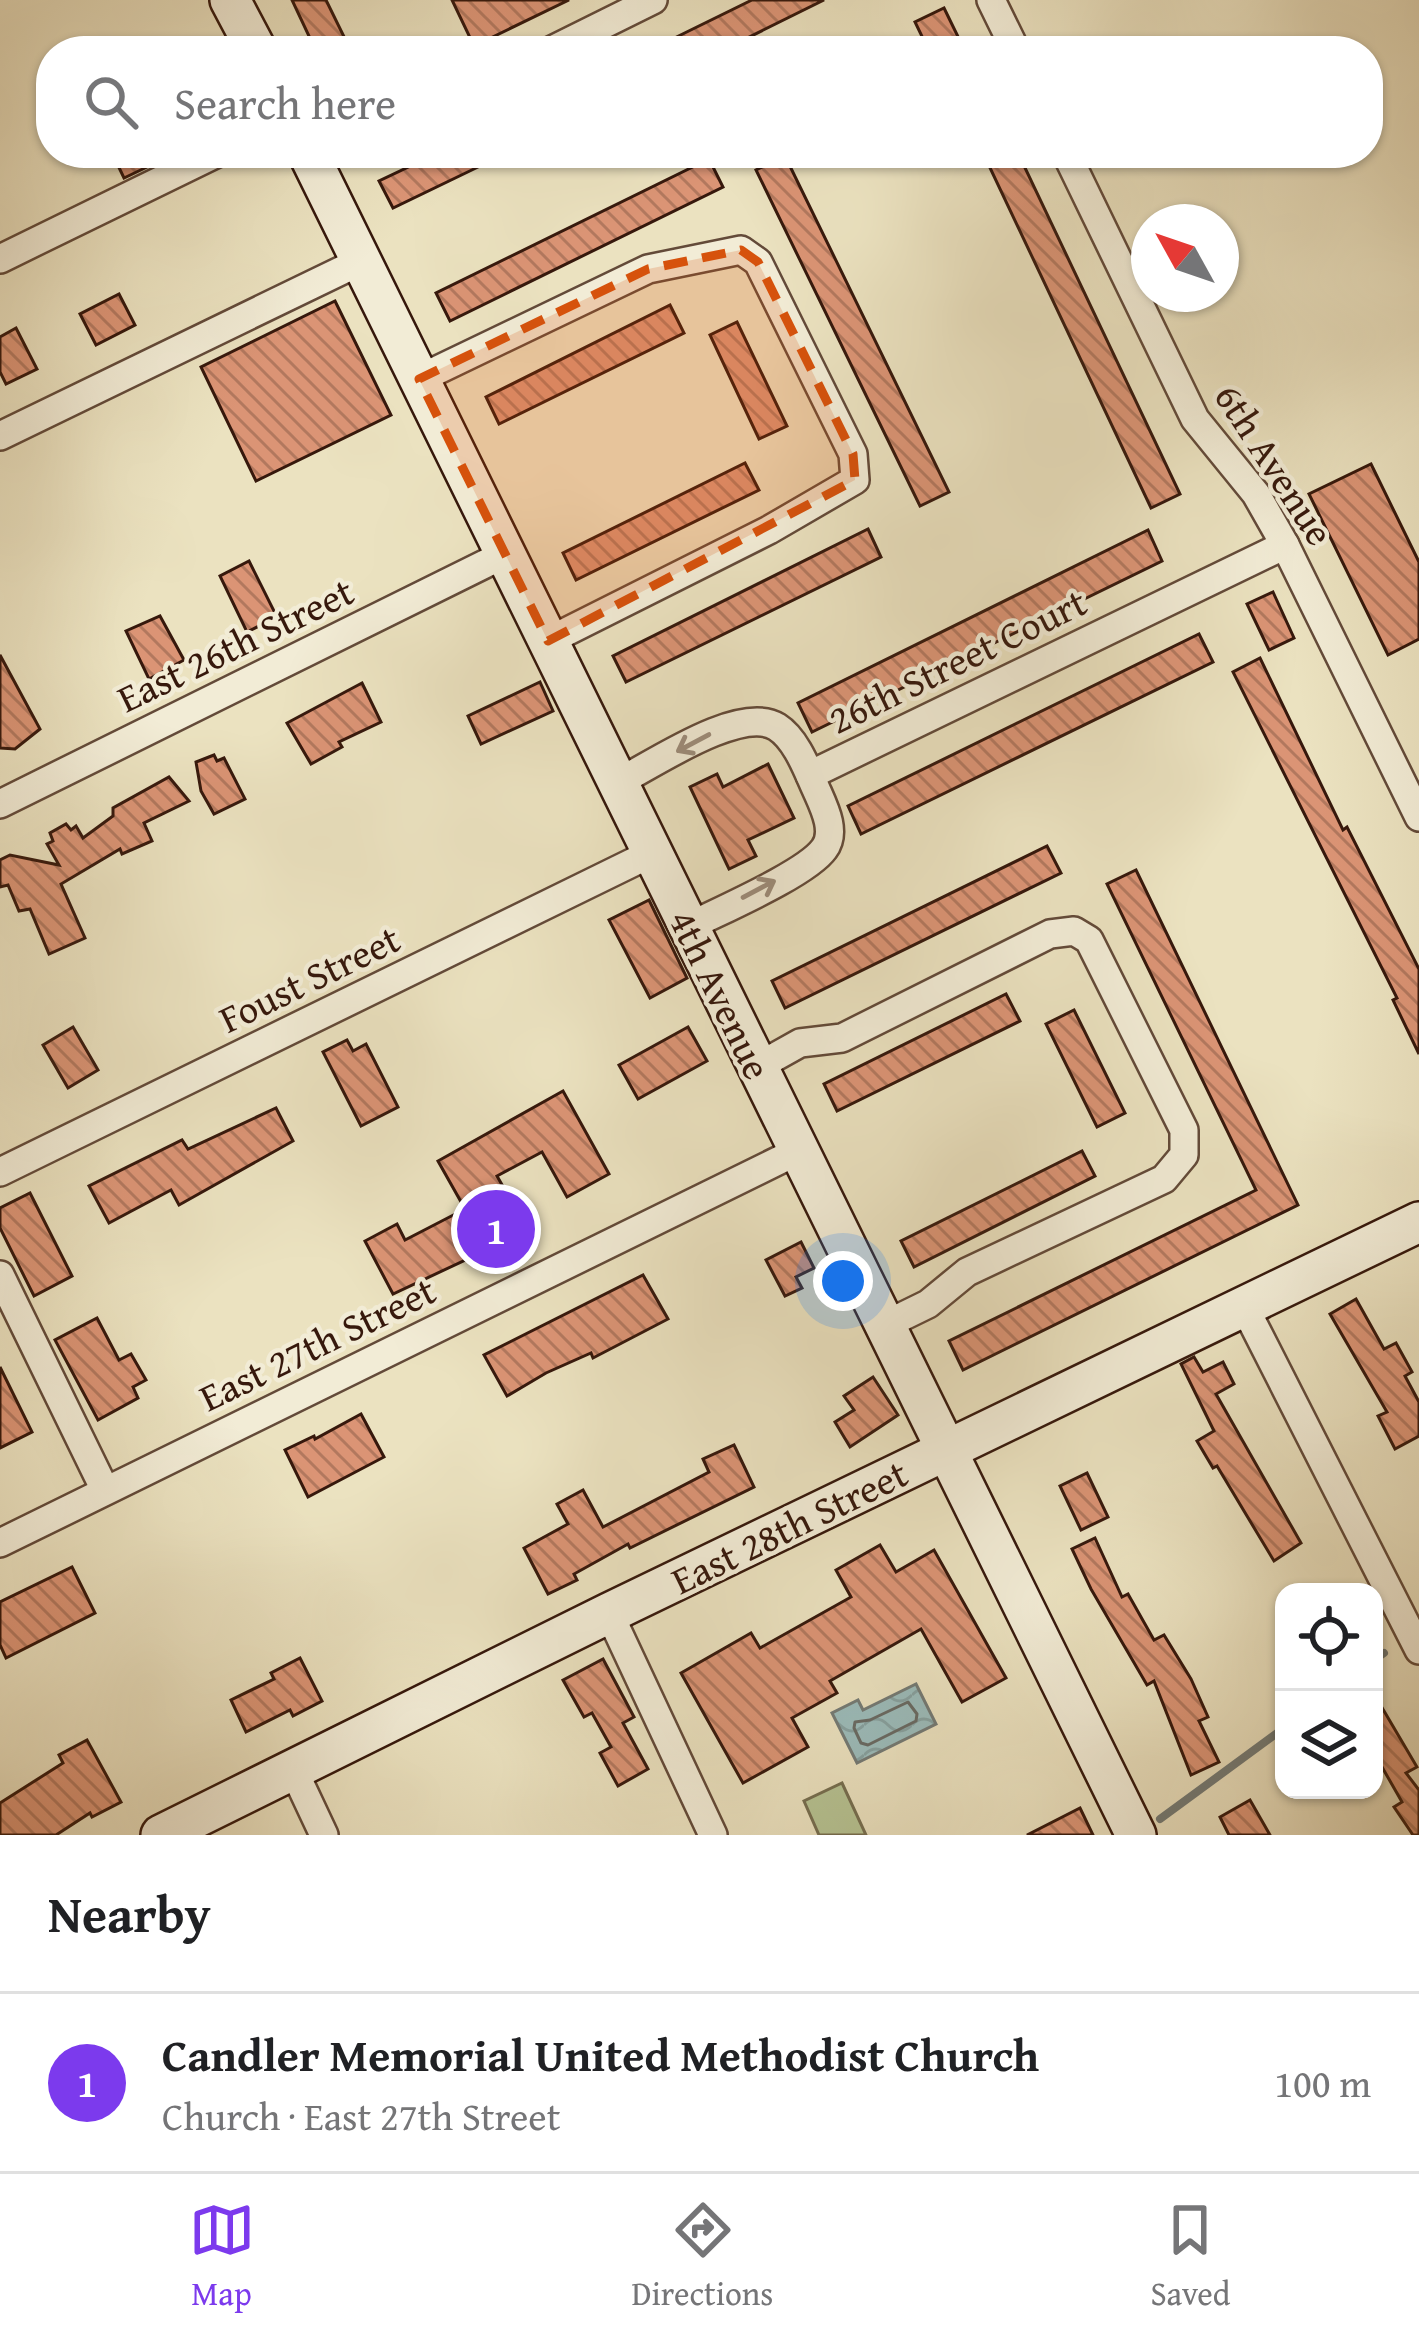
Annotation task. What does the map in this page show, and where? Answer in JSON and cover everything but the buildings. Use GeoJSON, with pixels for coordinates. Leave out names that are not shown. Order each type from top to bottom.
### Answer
{"type":"FeatureCollection","features":[{"type":"Feature","properties":{"kind":"main road"},"geometry":{"type":"LineString","coordinates":[[230,0],[249,36]]}},
{"type":"Feature","properties":{"kind":"main road","name":"4th Avenue"},"geometry":{"type":"LineString","coordinates":[[316,168],[1136,1835]]}},
{"type":"Feature","properties":{"kind":"main road","name":"East 28th Street"},"geometry":{"type":"LineString","coordinates":[[160,1835],[1419,1222]]}},
{"type":"Feature","properties":{"kind":"street"},"geometry":{"type":"LineString","coordinates":[[580,36],[653,0]]}},
{"type":"Feature","properties":{"kind":"street"},"geometry":{"type":"LineString","coordinates":[[991,0],[1009,36]]}},
{"type":"Feature","properties":{"kind":"street"},"geometry":{"type":"LineString","coordinates":[[0,260],[187,168]]}},
{"type":"Feature","properties":{"kind":"street","name":"6th Avenue"},"geometry":{"type":"LineString","coordinates":[[1073,168],[1196,419],[1256,494],[1285,545],[1419,818]]}},
{"type":"Feature","properties":{"kind":"street"},"geometry":{"type":"LineString","coordinates":[[419,379],[648,268],[742,250],[758,262],[853,454],[855,480],[769,530],[548,641]]}},
{"type":"Feature","properties":{"kind":"street"},"geometry":{"type":"LineString","coordinates":[[0,436],[362,261]]}},
{"type":"Feature","properties":{"kind":"street","name":"26th Street Court"},"geometry":{"type":"LineString","coordinates":[[617,783],[726,726],[752,721],[774,724],[788,737],[810,776],[1285,545]]}},
{"type":"Feature","properties":{"kind":"street","name":"East 26th Street"},"geometry":{"type":"LineString","coordinates":[[0,804],[505,554]]}},
{"type":"Feature","properties":{"kind":"street"},"geometry":{"type":"LineString","coordinates":[[688,926],[808,864],[827,847],[830,827],[810,776]]}},
{"type":"Feature","properties":{"kind":"street","name":"Foust Street"},"geometry":{"type":"LineString","coordinates":[[0,1172],[652,853]]}},
{"type":"Feature","properties":{"kind":"street"},"geometry":{"type":"LineString","coordinates":[[757,1067],[800,1043],[842,1037],[1050,934],[1074,931],[1089,940],[1184,1130],[1184,1155],[1165,1179],[967,1272],[928,1304],[884,1326]]}},
{"type":"Feature","properties":{"kind":"street","name":"East 27th Street"},"geometry":{"type":"LineString","coordinates":[[0,1543],[798,1151]]}},
{"type":"Feature","properties":{"kind":"street"},"geometry":{"type":"LineString","coordinates":[[0,1275],[105,1490]]}},
{"type":"Feature","properties":{"kind":"street"},"geometry":{"type":"LineString","coordinates":[[1244,1306],[1419,1650]]}},
{"type":"Feature","properties":{"kind":"street"},"geometry":{"type":"LineString","coordinates":[[609,1613],[713,1835]]}},
{"type":"Feature","properties":{"kind":"street"},"geometry":{"type":"LineString","coordinates":[[293,1769],[324,1835]]}},
{"type":"Feature","properties":{"kind":"highlighted area"},"geometry":{"type":"Polygon","coordinates":[[[741,250],[758,262],[853,454],[855,480],[548,641],[419,379],[648,269],[741,250]]]}},
{"type":"Feature","properties":{"kind":"green space"},"geometry":{"type":"Polygon","coordinates":[[[842,1783],[866,1835],[819,1835],[804,1801],[842,1783]]]}},
{"type":"Feature","properties":{"kind":"water"},"geometry":{"type":"Polygon","coordinates":[[[916,1684],[936,1724],[857,1763],[832,1713],[858,1700],[863,1710],[916,1684]]]}},
{"type":"Feature","properties":{"kind":"waterway"},"geometry":{"type":"LineString","coordinates":[[1160,1819],[1275,1735]]}},
{"type":"Feature","properties":{"kind":"place","name":"Candler Memorial United Methodist Church"},"geometry":{"type":"Point","coordinates":[496,1229]}}]}
